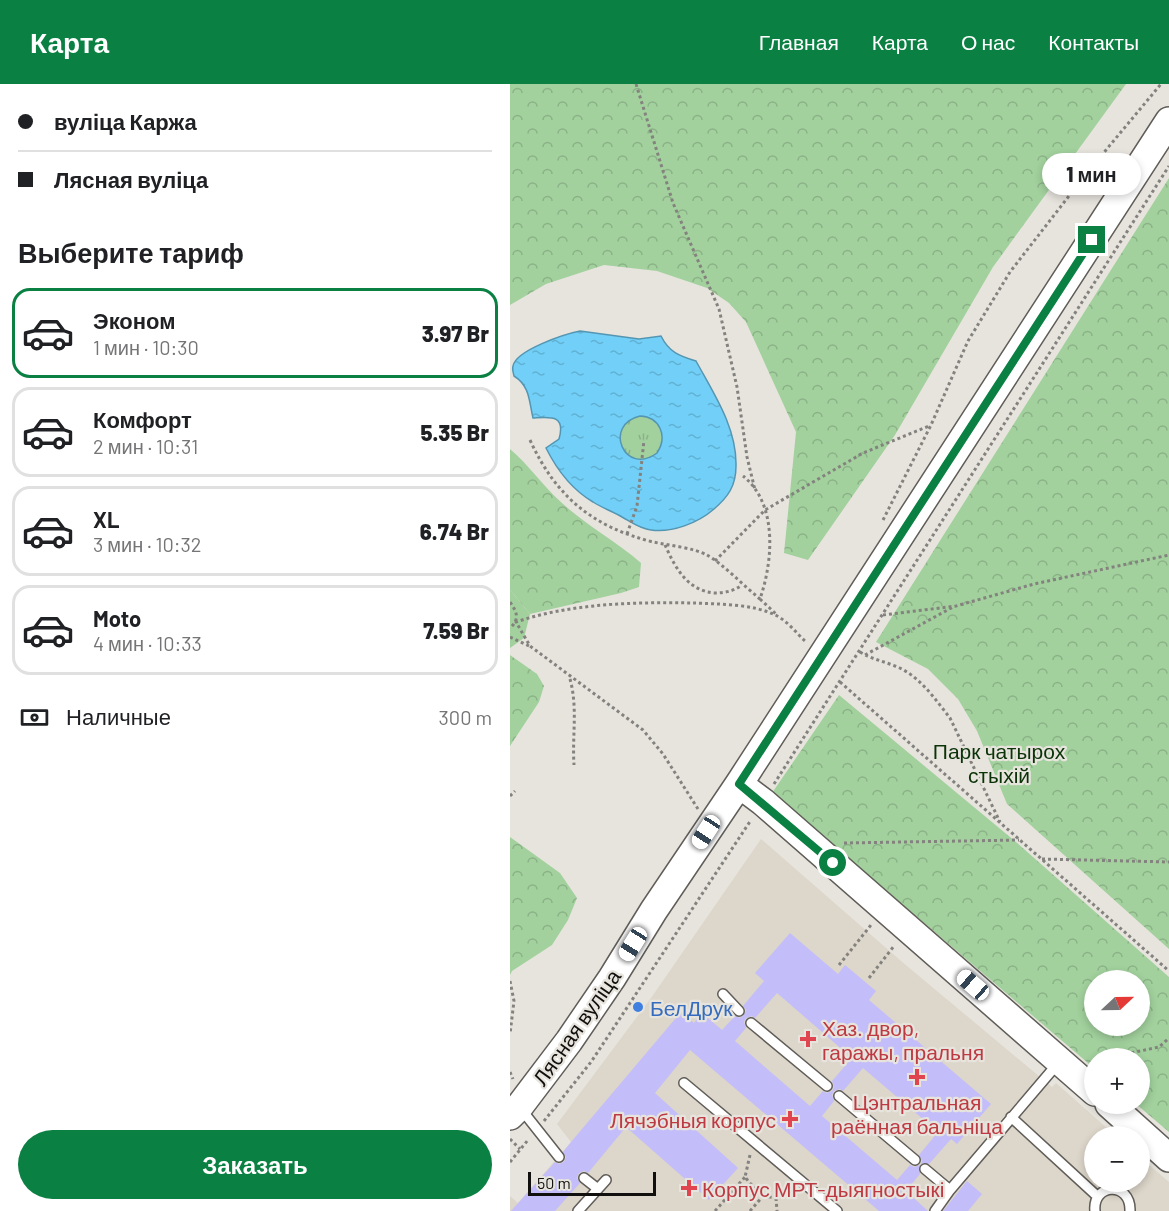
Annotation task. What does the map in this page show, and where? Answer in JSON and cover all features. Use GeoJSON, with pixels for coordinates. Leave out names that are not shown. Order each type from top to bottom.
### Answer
{"type":"FeatureCollection","features":[{"type":"Feature","properties":{"kind":"main road","name":"Лясная вуліца"},"geometry":{"type":"LineString","coordinates":[[513,1102],[569,1041],[612,978],[654,910],[739,784],[1169,121]]}},
{"type":"Feature","properties":{"kind":"main road"},"geometry":{"type":"LineString","coordinates":[[739,784],[763,802],[1084,1082]]}},
{"type":"Feature","properties":{"kind":"main road"},"geometry":{"type":"LineString","coordinates":[[1120,1114],[1169,1158]]}},
{"type":"Feature","properties":{"kind":"lane"},"geometry":{"type":"LineString","coordinates":[[723,994],[739,1011]]}},
{"type":"Feature","properties":{"kind":"lane"},"geometry":{"type":"LineString","coordinates":[[751,1023],[827,1086]]}},
{"type":"Feature","properties":{"kind":"lane"},"geometry":{"type":"LineString","coordinates":[[935,1211],[950,1190],[1060,1061]]}},
{"type":"Feature","properties":{"kind":"lane"},"geometry":{"type":"LineString","coordinates":[[684,1083],[837,1211]]}},
{"type":"Feature","properties":{"kind":"lane"},"geometry":{"type":"LineString","coordinates":[[839,1096],[915,1160]]}},
{"type":"Feature","properties":{"kind":"lane"},"geometry":{"type":"LineString","coordinates":[[513,1102],[559,1157]]}},
{"type":"Feature","properties":{"kind":"lane"},"geometry":{"type":"LineString","coordinates":[[1011,1117],[1097,1196]]}},
{"type":"Feature","properties":{"kind":"lane"},"geometry":{"type":"LineString","coordinates":[[925,1169],[950,1190]]}},
{"type":"Feature","properties":{"kind":"lane"},"geometry":{"type":"LineString","coordinates":[[584,1178],[598,1189]]}},
{"type":"Feature","properties":{"kind":"lane"},"geometry":{"type":"LineString","coordinates":[[578,1211],[606,1180]]}},
{"type":"Feature","properties":{"kind":"lane"},"geometry":{"type":"LineString","coordinates":[[1095,1211],[1097,1196],[1107,1190],[1119,1190],[1128,1199],[1130,1211]]}},
{"type":"Feature","properties":{"kind":"path"},"geometry":{"type":"LineString","coordinates":[[636,84],[673,203],[719,309],[737,387],[747,457],[755,490],[765,510],[770,561],[760,599]]}},
{"type":"Feature","properties":{"kind":"path"},"geometry":{"type":"LineString","coordinates":[[882,521],[931,425],[968,341],[1010,272],[1086,174],[1161,84]]}},
{"type":"Feature","properties":{"kind":"path"},"geometry":{"type":"LineString","coordinates":[[769,793],[1169,166]]}},
{"type":"Feature","properties":{"kind":"path"},"geometry":{"type":"LineString","coordinates":[[715,561],[765,510],[863,453],[931,425]]}},
{"type":"Feature","properties":{"kind":"path"},"geometry":{"type":"LineString","coordinates":[[530,440],[539,460],[565,494],[593,519],[627,534],[705,554],[760,599],[808,643]]}},
{"type":"Feature","properties":{"kind":"path"},"geometry":{"type":"LineString","coordinates":[[627,534],[637,506],[644,440]]}},
{"type":"Feature","properties":{"kind":"path"},"geometry":{"type":"LineString","coordinates":[[742,476],[755,490]]}},
{"type":"Feature","properties":{"kind":"path"},"geometry":{"type":"LineString","coordinates":[[666,545],[674,564],[686,581],[701,590],[723,593],[742,585]]}},
{"type":"Feature","properties":{"kind":"path"},"geometry":{"type":"LineString","coordinates":[[883,615],[956,606],[1034,584],[1169,555]]}},
{"type":"Feature","properties":{"kind":"path"},"geometry":{"type":"LineString","coordinates":[[510,602],[517,612],[516,622],[530,646]]}},
{"type":"Feature","properties":{"kind":"path"},"geometry":{"type":"LineString","coordinates":[[510,628],[516,622],[531,617],[591,607],[649,603],[740,605],[776,615]]}},
{"type":"Feature","properties":{"kind":"path"},"geometry":{"type":"LineString","coordinates":[[865,655],[956,606]]}},
{"type":"Feature","properties":{"kind":"path"},"geometry":{"type":"LineString","coordinates":[[510,637],[530,646],[643,730],[663,754],[696,806]]}},
{"type":"Feature","properties":{"kind":"path"},"geometry":{"type":"LineString","coordinates":[[860,651],[905,670],[924,686],[950,718],[1000,824]]}},
{"type":"Feature","properties":{"kind":"path"},"geometry":{"type":"LineString","coordinates":[[570,677],[575,708],[572,741],[574,765]]}},
{"type":"Feature","properties":{"kind":"path"},"geometry":{"type":"LineString","coordinates":[[840,682],[1169,970]]}},
{"type":"Feature","properties":{"kind":"path"},"geometry":{"type":"LineString","coordinates":[[510,796],[515,791]]}},
{"type":"Feature","properties":{"kind":"path"},"geometry":{"type":"LineString","coordinates":[[690,815],[702,796]]}},
{"type":"Feature","properties":{"kind":"path"},"geometry":{"type":"LineString","coordinates":[[510,1162],[591,1062],[750,822]]}},
{"type":"Feature","properties":{"kind":"path"},"geometry":{"type":"LineString","coordinates":[[844,843],[1019,840]]}},
{"type":"Feature","properties":{"kind":"path"},"geometry":{"type":"LineString","coordinates":[[1040,859],[1169,862]]}},
{"type":"Feature","properties":{"kind":"path"},"geometry":{"type":"LineString","coordinates":[[839,965],[874,922]]}},
{"type":"Feature","properties":{"kind":"path"},"geometry":{"type":"LineString","coordinates":[[869,978],[897,942]]}},
{"type":"Feature","properties":{"kind":"path"},"geometry":{"type":"LineString","coordinates":[[510,981],[514,1001],[510,1034]]}},
{"type":"Feature","properties":{"kind":"path"},"geometry":{"type":"LineString","coordinates":[[1150,1049],[1159,1047],[1169,1038]]}},
{"type":"Feature","properties":{"kind":"path"},"geometry":{"type":"LineString","coordinates":[[513,1079],[520,1071]]}},
{"type":"Feature","properties":{"kind":"path"},"geometry":{"type":"LineString","coordinates":[[510,1072],[513,1079],[513,1102]]}},
{"type":"Feature","properties":{"kind":"path"},"geometry":{"type":"LineString","coordinates":[[510,1139],[520,1149]]}},
{"type":"Feature","properties":{"kind":"path"},"geometry":{"type":"LineString","coordinates":[[715,1211],[745,1177],[750,1154]]}},
{"type":"Feature","properties":{"kind":"path"},"geometry":{"type":"LineString","coordinates":[[745,1177],[755,1190],[764,1196],[777,1198],[798,1192]]}},
{"type":"Feature","properties":{"kind":"path"},"geometry":{"type":"LineString","coordinates":[[750,1211],[764,1196]]}},
{"type":"Feature","properties":{"kind":"path"},"geometry":{"type":"LineString","coordinates":[[777,1198],[777,1211]]}},
{"type":"Feature","properties":{"kind":"shaded area","name":"Хаз. двор, гаражы, пральня"},"geometry":{"type":"Polygon","coordinates":[[[761,839],[901,961],[1052,1087],[1056,1083],[1084,1108],[1084,1114],[1091,1114],[1105,1126],[1084,1126],[1084,1192],[1150,1192],[1150,1166],[1169,1182],[1169,1211],[510,1211],[510,1196],[518,1203],[571,1142],[557,1124],[651,998],[761,839]]]}},
{"type":"Feature","properties":{"kind":"green space"},"geometry":{"type":"Polygon","coordinates":[[[510,84],[1126,84],[993,267],[895,435],[808,560],[784,553],[796,432],[746,322],[729,303],[707,288],[657,271],[604,265],[546,284],[510,305],[510,84]]]}},
{"type":"Feature","properties":{"kind":"green space","name":"Парк чатырох стыхій"},"geometry":{"type":"Polygon","coordinates":[[[1169,178],[1169,949],[1007,804],[977,731],[958,699],[928,669],[876,642],[1169,178]]]}},
{"type":"Feature","properties":{"kind":"green space"},"geometry":{"type":"Polygon","coordinates":[[[641,416],[656,423],[663,438],[656,453],[641,460],[626,453],[619,438],[626,423],[641,416]]]}},
{"type":"Feature","properties":{"kind":"green space"},"geometry":{"type":"Polygon","coordinates":[[[510,449],[562,503],[641,563],[639,587],[530,614],[510,590],[510,449]]]}},
{"type":"Feature","properties":{"kind":"green space"},"geometry":{"type":"Polygon","coordinates":[[[510,590],[530,614],[524,638],[510,648],[510,590]]]}},
{"type":"Feature","properties":{"kind":"green space"},"geometry":{"type":"Polygon","coordinates":[[[510,655],[537,674],[544,686],[539,702],[510,746],[510,655]]]}},
{"type":"Feature","properties":{"kind":"green space"},"geometry":{"type":"Polygon","coordinates":[[[839,695],[1016,842],[1169,977],[1169,1132],[1148,1114],[1150,1114],[1150,1048],[1084,1048],[1084,1060],[772,793],[839,695]]]}},
{"type":"Feature","properties":{"kind":"green space"},"geometry":{"type":"Polygon","coordinates":[[[510,837],[560,873],[577,898],[568,920],[552,945],[512,971],[510,975],[510,837]]]}},
{"type":"Feature","properties":{"kind":"water"},"geometry":{"type":"Polygon","coordinates":[[[580,331],[639,339],[661,336],[675,353],[696,361],[729,425],[735,452],[736,473],[733,485],[723,500],[708,514],[693,523],[667,530],[643,528],[585,497],[571,485],[555,464],[546,448],[559,439],[560,425],[555,419],[533,418],[526,389],[514,376],[513,366],[516,360],[532,349],[553,339],[580,331]],[[640,416],[629,421],[622,429],[620,438],[622,447],[636,459],[646,459],[657,453],[662,440],[660,428],[647,417],[640,416]]]}},
{"type":"Feature","properties":{"kind":"building","name":"Цэнтральная раённая бальніца"},"geometry":{"type":"Polygon","coordinates":[[[790,933],[838,974],[845,965],[876,991],[869,1000],[991,1104],[957,1144],[951,1139],[929,1164],[920,1165],[920,1174],[906,1191],[928,1211],[879,1211],[690,1050],[655,1093],[738,1168],[709,1200],[626,1127],[588,1173],[584,1171],[579,1173],[577,1178],[580,1183],[555,1211],[511,1211],[555,1162],[559,1164],[564,1162],[566,1157],[563,1152],[681,1012],[694,1023],[702,1013],[722,1030],[735,1016],[740,1018],[744,1015],[746,1010],[743,1006],[764,981],[755,973],[790,933]],[[777,993],[755,1018],[752,1016],[746,1018],[744,1022],[746,1028],[735,1041],[810,1106],[823,1091],[826,1093],[832,1091],[834,1087],[832,1081],[852,1058],[777,993]],[[863,1068],[843,1091],[840,1089],[834,1091],[832,1095],[834,1101],[822,1116],[897,1180],[910,1165],[914,1167],[920,1165],[922,1161],[919,1155],[938,1132],[863,1068]]]}},
{"type":"Feature","properties":{"kind":"building"},"geometry":{"type":"Polygon","coordinates":[[[967,1181],[982,1194],[968,1211],[943,1211],[967,1181]]]}},
{"type":"Feature","properties":{"kind":"place","name":"БелДрук"},"geometry":{"type":"Point","coordinates":[638,1007]}},
{"type":"Feature","properties":{"kind":"place","name":"Хаз. двор, гаражы, пральня"},"geometry":{"type":"Point","coordinates":[808,1039]}},
{"type":"Feature","properties":{"kind":"place","name":"Цэнтральная раённая бальніца"},"geometry":{"type":"Point","coordinates":[917,1077]}},
{"type":"Feature","properties":{"kind":"place","name":"Лячэбныя корпус"},"geometry":{"type":"Point","coordinates":[790,1119]}},
{"type":"Feature","properties":{"kind":"place","name":"Корпус МРТ-дыягностыкі"},"geometry":{"type":"Point","coordinates":[689,1188]}},
{"type":"Feature","properties":{"kind":"route"},"geometry":{"type":"LineString","coordinates":[[833,863],[739,784],[1092,240]]}}]}
